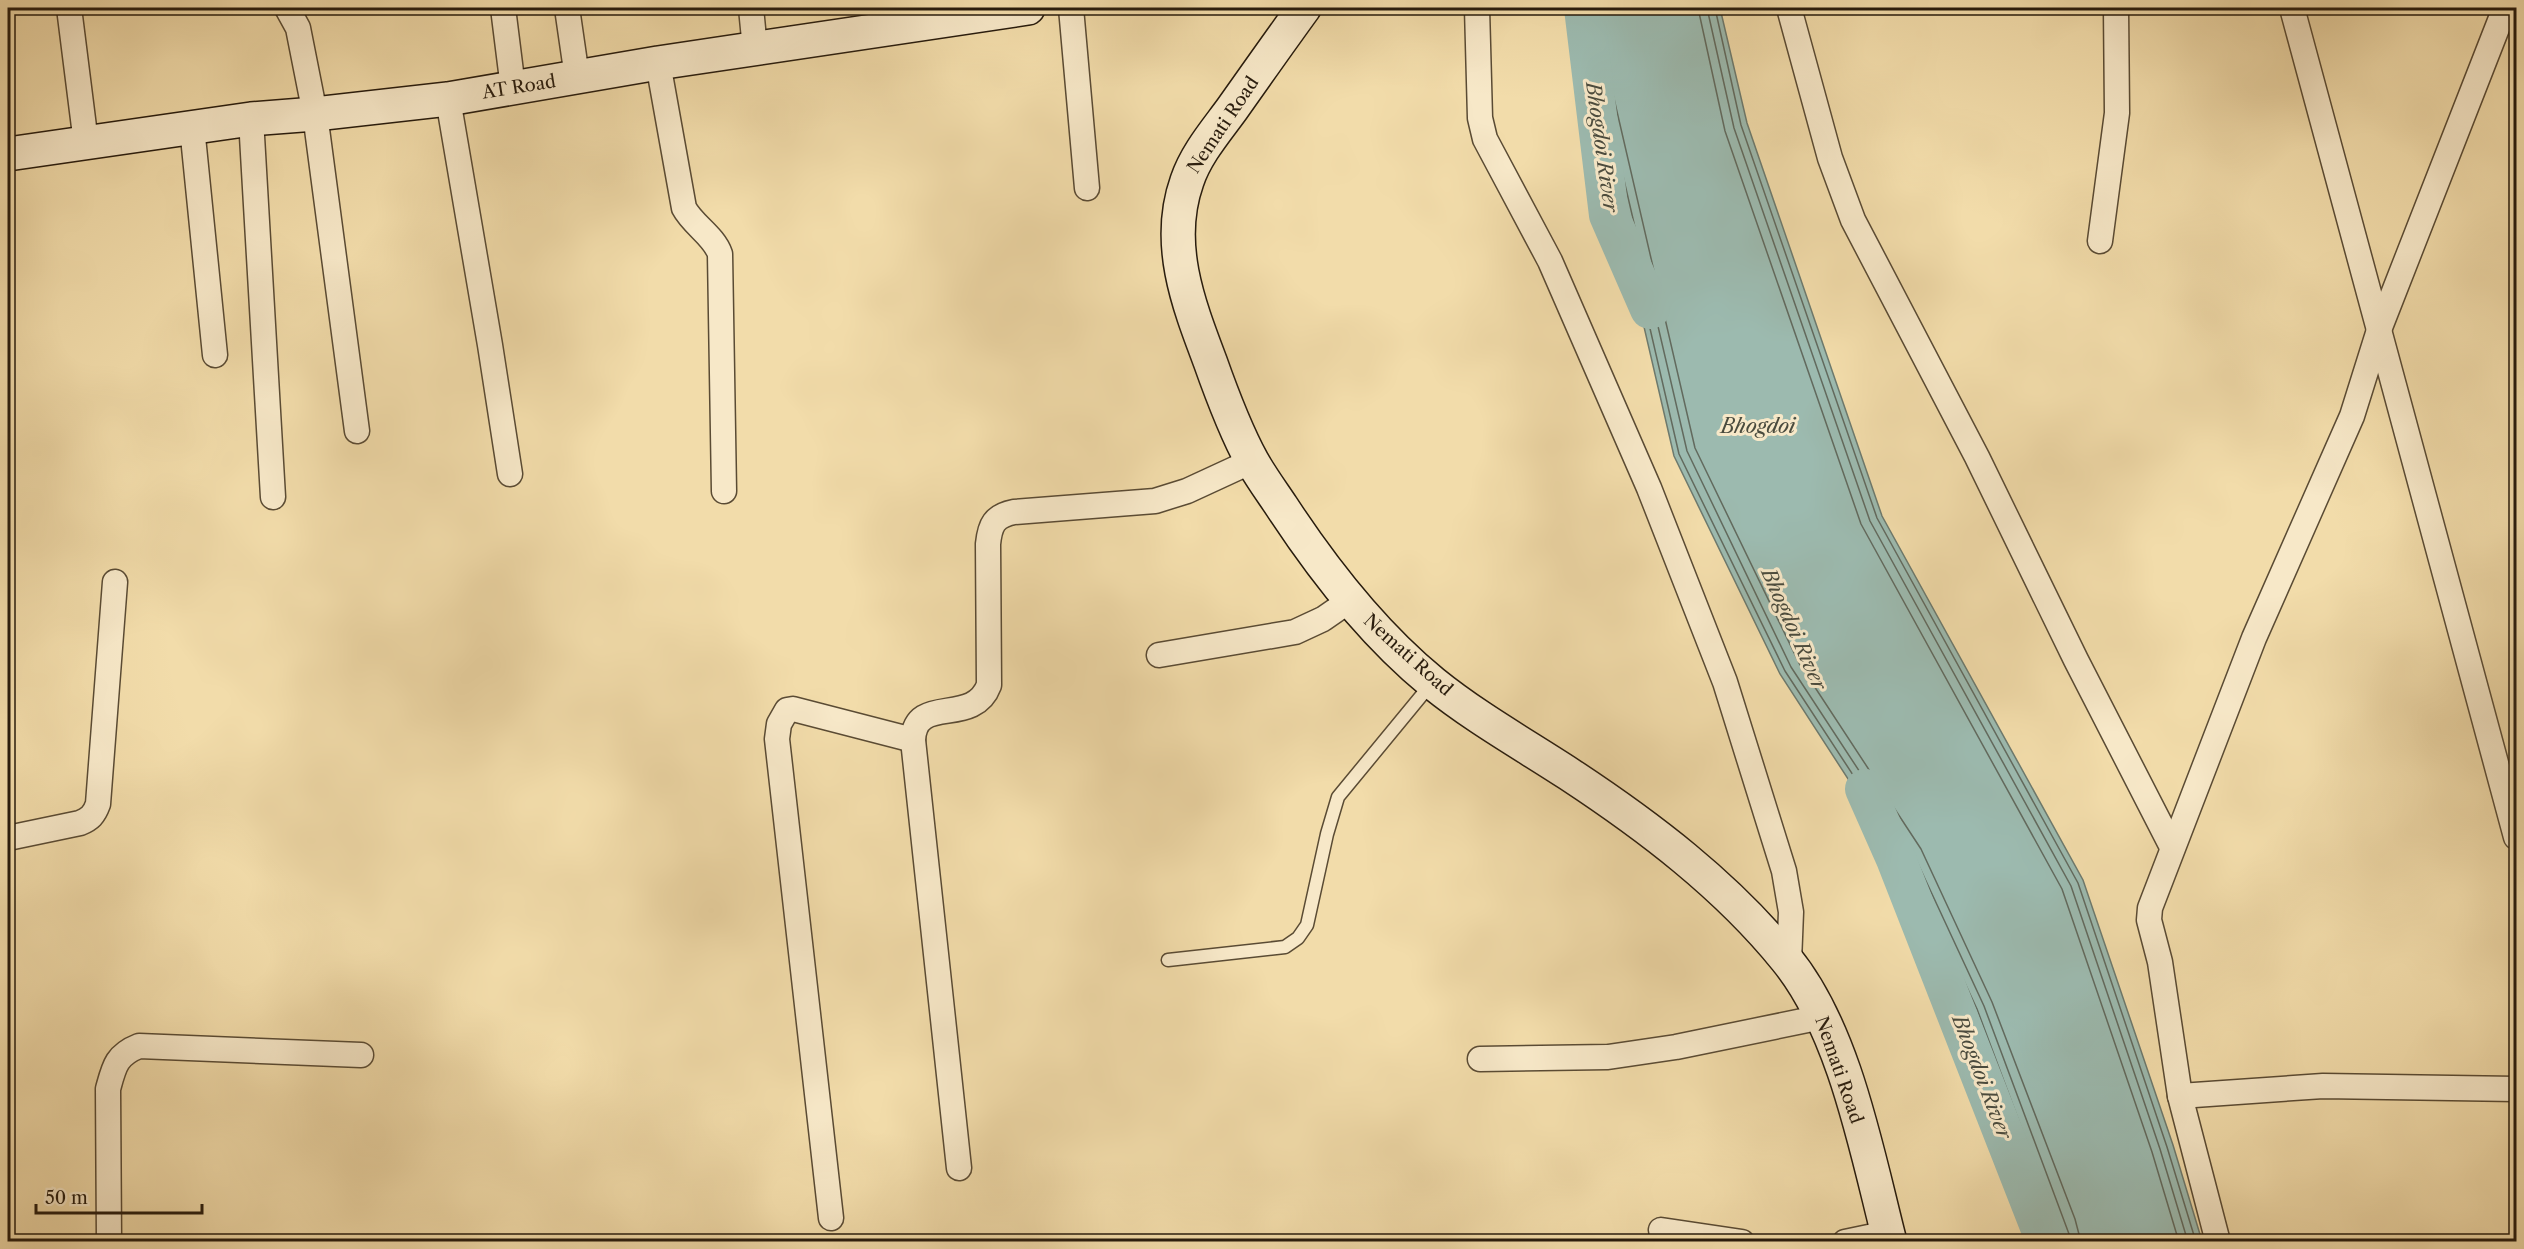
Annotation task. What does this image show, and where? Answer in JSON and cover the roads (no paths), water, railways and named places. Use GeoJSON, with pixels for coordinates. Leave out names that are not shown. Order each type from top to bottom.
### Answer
{"type":"FeatureCollection","features":[{"type":"Feature","properties":{"kind":"street"},"geometry":{"type":"LineString","coordinates":[[69,8],[86,143]]}},
{"type":"Feature","properties":{"kind":"street"},"geometry":{"type":"LineString","coordinates":[[287,8],[298,28],[315,114],[357,431]]}},
{"type":"Feature","properties":{"kind":"street"},"geometry":{"type":"LineString","coordinates":[[503,8],[513,88]]}},
{"type":"Feature","properties":{"kind":"street"},"geometry":{"type":"LineString","coordinates":[[567,8],[577,77]]}},
{"type":"Feature","properties":{"kind":"street"},"geometry":{"type":"LineString","coordinates":[[751,8],[754,49]]}},
{"type":"Feature","properties":{"kind":"street","name":"AT Road"},"geometry":{"type":"LineString","coordinates":[[8,154],[251,118],[315,114],[448,99],[658,63],[1028,8]]}},
{"type":"Feature","properties":{"kind":"street"},"geometry":{"type":"LineString","coordinates":[[1071,8],[1087,188]]}},
{"type":"Feature","properties":{"kind":"street","name":"Nemati Road"},"geometry":{"type":"LineString","coordinates":[[1304,8],[1201,152],[1188,179],[1177,230],[1178,260],[1190,308],[1224,400],[1252,461],[1310,549],[1349,601],[1433,682],[1572,776],[1690,861],[1737,905],[1789,962],[1822,1017],[1834,1045],[1848,1087],[1889,1237]]}},
{"type":"Feature","properties":{"kind":"street"},"geometry":{"type":"LineString","coordinates":[[1477,8],[1480,118],[1485,139],[1555,272],[1649,488],[1725,681],[1784,871],[1791,912],[1789,962]]}},
{"type":"Feature","properties":{"kind":"street"},"geometry":{"type":"LineString","coordinates":[[1790,8],[1830,158],[1852,220],[1977,457],[2172,847]]}},
{"type":"Feature","properties":{"kind":"street"},"geometry":{"type":"LineString","coordinates":[[2100,241],[2117,113],[2116,8]]}},
{"type":"Feature","properties":{"kind":"street"},"geometry":{"type":"LineString","coordinates":[[2292,8],[2517,837]]}},
{"type":"Feature","properties":{"kind":"street"},"geometry":{"type":"LineString","coordinates":[[2218,1242],[2180,1096],[2160,962],[2149,920],[2150,908],[2254,638],[2352,416],[2379,330],[2505,8]]}},
{"type":"Feature","properties":{"kind":"street"},"geometry":{"type":"LineString","coordinates":[[658,63],[684,208],[696,226],[718,247],[720,254],[724,491]]}},
{"type":"Feature","properties":{"kind":"street"},"geometry":{"type":"LineString","coordinates":[[448,99],[510,474]]}},
{"type":"Feature","properties":{"kind":"street"},"geometry":{"type":"LineString","coordinates":[[251,118],[273,497]]}},
{"type":"Feature","properties":{"kind":"street"},"geometry":{"type":"LineString","coordinates":[[192,127],[215,355]]}},
{"type":"Feature","properties":{"kind":"street"},"geometry":{"type":"LineString","coordinates":[[959,1168],[935,961],[930,884],[913,727],[919,719],[928,714],[964,708],[976,704],[986,695],[989,686],[988,544],[990,529],[994,520],[1014,512],[1155,501],[1187,490],[1252,461]]}},
{"type":"Feature","properties":{"kind":"street"},"geometry":{"type":"LineString","coordinates":[[8,838],[80,823],[89,820],[95,812],[98,804],[115,582]]}},
{"type":"Feature","properties":{"kind":"street"},"geometry":{"type":"LineString","coordinates":[[1159,655],[1295,632],[1323,619],[1349,601]]}},
{"type":"Feature","properties":{"kind":"street"},"geometry":{"type":"LineString","coordinates":[[831,1218],[787,838],[777,739],[779,724],[787,710],[794,709],[913,740]]}},
{"type":"Feature","properties":{"kind":"street"},"geometry":{"type":"LineString","coordinates":[[1480,1059],[1608,1056],[1636,1053],[1822,1017]]}},
{"type":"Feature","properties":{"kind":"street"},"geometry":{"type":"LineString","coordinates":[[109,1242],[108,1089],[113,1070],[126,1051],[139,1046],[360,1055]]}},
{"type":"Feature","properties":{"kind":"street"},"geometry":{"type":"LineString","coordinates":[[2180,1096],[2323,1086],[2517,1089]]}},
{"type":"Feature","properties":{"kind":"street"},"geometry":{"type":"LineString","coordinates":[[1661,1230],[1742,1242]]}},
{"type":"Feature","properties":{"kind":"street"},"geometry":{"type":"LineString","coordinates":[[1845,1242],[1889,1237]]}},
{"type":"Feature","properties":{"kind":"lane"},"geometry":{"type":"LineString","coordinates":[[1168,960],[1292,945],[1307,925],[1327,834],[1338,797],[1433,682]]}},
{"type":"Feature","properties":{"kind":"water","name":"Bhogdoi"},"geometry":{"type":"Polygon","coordinates":[[[1570,8],[1720,8],[1747,123],[1882,516],[2083,880],[2173,1145],[2202,1241],[2059,1241],[1971,1011],[1900,859],[1780,674],[1674,456],[1570,8]]]}},
{"type":"Feature","properties":{"kind":"waterway","name":"Bhogdoi River"},"geometry":{"type":"LineString","coordinates":[[1584,8],[1609,215],[1650,309]]}},
{"type":"Feature","properties":{"kind":"waterway","name":"Bhogdoi River"},"geometry":{"type":"LineString","coordinates":[[1865,789],[1896,859],[2046,1242]]}}]}
